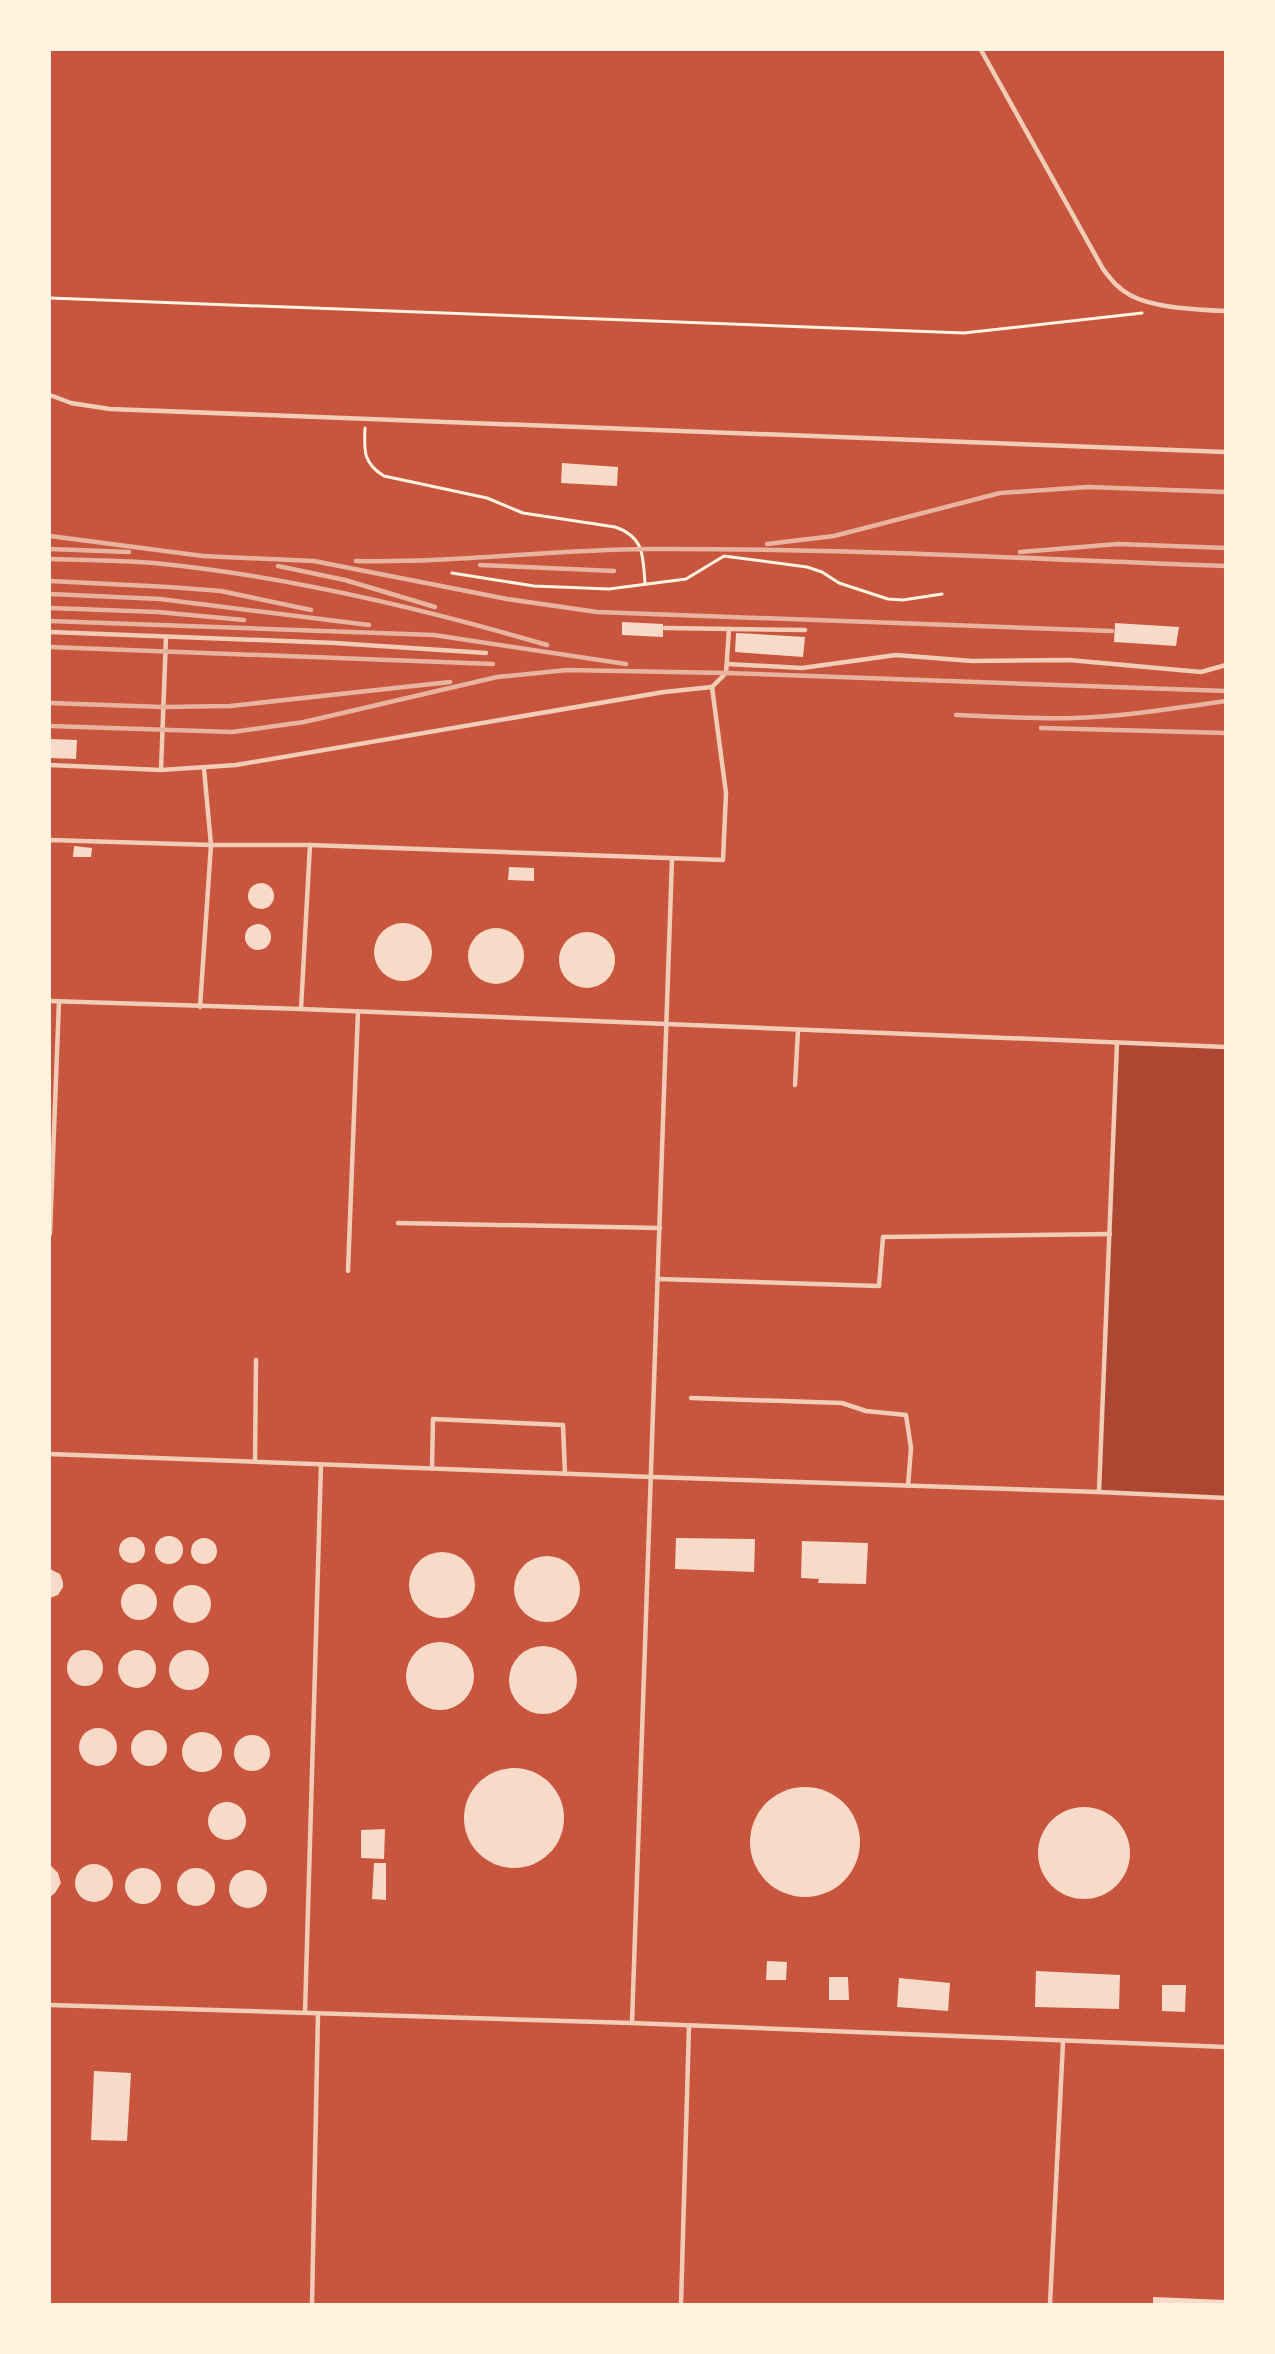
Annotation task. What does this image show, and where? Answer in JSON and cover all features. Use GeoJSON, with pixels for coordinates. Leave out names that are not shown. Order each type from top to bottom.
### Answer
{"type":"FeatureCollection","features":[{"type":"Feature","properties":{"kind":"lane"},"geometry":{"type":"LineString","coordinates":[[981,50],[1103,270],[1117,287],[1131,296],[1180,309],[1226,311]]}},
{"type":"Feature","properties":{"kind":"lane"},"geometry":{"type":"LineString","coordinates":[[50,395],[71,404],[111,410],[1226,452]]}},
{"type":"Feature","properties":{"kind":"lane"},"geometry":{"type":"LineString","coordinates":[[665,628],[805,630]]}},
{"type":"Feature","properties":{"kind":"lane"},"geometry":{"type":"LineString","coordinates":[[50,765],[161,770],[204,769],[664,692],[712,687],[726,673],[729,629]]}},
{"type":"Feature","properties":{"kind":"lane"},"geometry":{"type":"LineString","coordinates":[[51,632],[486,653]]}},
{"type":"Feature","properties":{"kind":"lane"},"geometry":{"type":"LineString","coordinates":[[161,770],[166,638]]}},
{"type":"Feature","properties":{"kind":"lane"},"geometry":{"type":"LineString","coordinates":[[727,664],[802,668],[870,657],[896,656],[983,662],[1069,660],[1201,672],[1226,665]]}},
{"type":"Feature","properties":{"kind":"lane"},"geometry":{"type":"LineString","coordinates":[[50,840],[211,845],[309,845],[723,860],[726,793],[712,687]]}},
{"type":"Feature","properties":{"kind":"lane"},"geometry":{"type":"LineString","coordinates":[[200,1007],[211,845],[204,769]]}},
{"type":"Feature","properties":{"kind":"lane"},"geometry":{"type":"LineString","coordinates":[[301,1009],[309,845]]}},
{"type":"Feature","properties":{"kind":"lane"},"geometry":{"type":"LineString","coordinates":[[632,2023],[672,859]]}},
{"type":"Feature","properties":{"kind":"lane"},"geometry":{"type":"LineString","coordinates":[[50,1001],[358,1011],[1226,1047]]}},
{"type":"Feature","properties":{"kind":"lane"},"geometry":{"type":"LineString","coordinates":[[50,1234],[59,1001]]}},
{"type":"Feature","properties":{"kind":"lane"},"geometry":{"type":"LineString","coordinates":[[348,1271],[358,1011]]}},
{"type":"Feature","properties":{"kind":"lane"},"geometry":{"type":"LineString","coordinates":[[795,1084],[798,1030]]}},
{"type":"Feature","properties":{"kind":"lane"},"geometry":{"type":"LineString","coordinates":[[1099,1492],[1117,1043]]}},
{"type":"Feature","properties":{"kind":"lane"},"geometry":{"type":"LineString","coordinates":[[398,1223],[660,1228]]}},
{"type":"Feature","properties":{"kind":"lane"},"geometry":{"type":"LineString","coordinates":[[658,1280],[879,1286],[883,1237],[1110,1234]]}},
{"type":"Feature","properties":{"kind":"lane"},"geometry":{"type":"LineString","coordinates":[[255,1461],[256,1360]]}},
{"type":"Feature","properties":{"kind":"lane"},"geometry":{"type":"LineString","coordinates":[[691,1398],[842,1403],[866,1411],[906,1415],[911,1448],[908,1486]]}},
{"type":"Feature","properties":{"kind":"lane"},"geometry":{"type":"LineString","coordinates":[[432,1468],[433,1419],[563,1425],[565,1474]]}},
{"type":"Feature","properties":{"kind":"lane"},"geometry":{"type":"LineString","coordinates":[[50,1454],[1226,1498]]}},
{"type":"Feature","properties":{"kind":"lane"},"geometry":{"type":"LineString","coordinates":[[305,2013],[321,1464]]}},
{"type":"Feature","properties":{"kind":"lane"},"geometry":{"type":"LineString","coordinates":[[50,2005],[632,2023],[1226,2047]]}},
{"type":"Feature","properties":{"kind":"lane"},"geometry":{"type":"LineString","coordinates":[[312,2304],[318,2013]]}},
{"type":"Feature","properties":{"kind":"lane"},"geometry":{"type":"LineString","coordinates":[[681,2304],[689,2026]]}},
{"type":"Feature","properties":{"kind":"lane"},"geometry":{"type":"LineString","coordinates":[[1050,2304],[1063,2042]]}},
{"type":"Feature","properties":{"kind":"path"},"geometry":{"type":"LineString","coordinates":[[50,298],[964,333],[1146,313]]}},
{"type":"Feature","properties":{"kind":"path"},"geometry":{"type":"LineString","coordinates":[[366,421],[364,450],[368,463],[384,476],[486,498],[523,513],[615,527],[626,531],[642,549],[645,584]]}},
{"type":"Feature","properties":{"kind":"path"},"geometry":{"type":"LineString","coordinates":[[452,573],[534,586],[609,589],[686,579],[724,556],[807,567],[822,572],[839,583],[888,599],[903,600],[942,594]]}},
{"type":"Feature","properties":{"kind":"shaded area"},"geometry":{"type":"Polygon","coordinates":[[[1117,1043],[1225,1047],[1225,1497],[1099,1492],[1117,1043]]]}},
{"type":"Feature","properties":{"kind":"building"},"geometry":{"type":"Polygon","coordinates":[[[562,463],[618,467],[617,486],[561,483],[562,463]]]}},
{"type":"Feature","properties":{"kind":"building"},"geometry":{"type":"Polygon","coordinates":[[[622,622],[663,624],[663,637],[622,635],[622,622]]]}},
{"type":"Feature","properties":{"kind":"building"},"geometry":{"type":"Polygon","coordinates":[[[1115,623],[1179,627],[1176,646],[1114,642],[1115,623]]]}},
{"type":"Feature","properties":{"kind":"building"},"geometry":{"type":"Polygon","coordinates":[[[736,633],[805,637],[803,657],[735,652],[736,633]]]}},
{"type":"Feature","properties":{"kind":"building"},"geometry":{"type":"Polygon","coordinates":[[[50,739],[77,740],[76,759],[50,758],[50,739]]]}},
{"type":"Feature","properties":{"kind":"building"},"geometry":{"type":"Polygon","coordinates":[[[74,846],[92,848],[91,857],[73,857],[74,846]]]}},
{"type":"Feature","properties":{"kind":"building"},"geometry":{"type":"Polygon","coordinates":[[[509,867],[534,868],[534,881],[508,880],[509,867]]]}},
{"type":"Feature","properties":{"kind":"building"},"geometry":{"type":"Polygon","coordinates":[[[261,883],[270,887],[274,896],[270,905],[261,909],[252,905],[248,896],[252,887],[261,883]]]}},
{"type":"Feature","properties":{"kind":"building"},"geometry":{"type":"Polygon","coordinates":[[[403,923],[419,928],[427,936],[432,952],[427,968],[419,976],[403,981],[387,976],[379,968],[374,952],[379,936],[387,928],[403,923]]]}},
{"type":"Feature","properties":{"kind":"building"},"geometry":{"type":"Polygon","coordinates":[[[258,924],[267,928],[271,937],[267,946],[258,950],[249,946],[245,937],[249,928],[258,924]]]}},
{"type":"Feature","properties":{"kind":"building"},"geometry":{"type":"Polygon","coordinates":[[[490,928],[502,928],[512,932],[520,940],[524,956],[520,972],[512,980],[502,984],[490,984],[480,980],[472,972],[468,962],[468,950],[472,940],[480,932],[490,928]]]}},
{"type":"Feature","properties":{"kind":"building"},"geometry":{"type":"Polygon","coordinates":[[[587,932],[598,934],[607,940],[613,949],[615,960],[613,971],[607,980],[598,986],[587,988],[576,986],[567,980],[561,971],[559,960],[561,949],[567,940],[576,934],[587,932]]]}},
{"type":"Feature","properties":{"kind":"building"},"geometry":{"type":"Polygon","coordinates":[[[169,1536],[179,1540],[183,1550],[179,1560],[169,1564],[159,1560],[155,1550],[159,1540],[169,1536]]]}},
{"type":"Feature","properties":{"kind":"building"},"geometry":{"type":"Polygon","coordinates":[[[132,1537],[141,1541],[145,1550],[141,1559],[132,1563],[123,1559],[119,1550],[123,1541],[132,1537]]]}},
{"type":"Feature","properties":{"kind":"building"},"geometry":{"type":"Polygon","coordinates":[[[204,1538],[213,1542],[217,1551],[213,1560],[204,1564],[195,1560],[191,1551],[195,1542],[204,1538]]]}},
{"type":"Feature","properties":{"kind":"building"},"geometry":{"type":"Polygon","coordinates":[[[676,1538],[755,1539],[754,1572],[675,1569],[676,1538]]]}},
{"type":"Feature","properties":{"kind":"building"},"geometry":{"type":"Polygon","coordinates":[[[802,1541],[868,1543],[866,1584],[818,1583],[819,1579],[801,1578],[802,1541]]]}},
{"type":"Feature","properties":{"kind":"building"},"geometry":{"type":"Polygon","coordinates":[[[442,1552],[455,1554],[470,1567],[475,1585],[473,1598],[460,1613],[442,1618],[429,1616],[414,1603],[409,1585],[411,1572],[424,1557],[442,1552]]]}},
{"type":"Feature","properties":{"kind":"building"},"geometry":{"type":"Polygon","coordinates":[[[547,1556],[560,1559],[570,1566],[577,1576],[580,1589],[577,1602],[570,1612],[560,1619],[547,1622],[534,1619],[524,1612],[517,1602],[514,1589],[517,1576],[524,1566],[534,1559],[547,1556]]]}},
{"type":"Feature","properties":{"kind":"building"},"geometry":{"type":"Polygon","coordinates":[[[50,1569],[60,1574],[63,1587],[58,1595],[50,1598],[50,1569]]]}},
{"type":"Feature","properties":{"kind":"building"},"geometry":{"type":"Polygon","coordinates":[[[139,1584],[152,1589],[157,1602],[152,1615],[139,1620],[126,1615],[121,1602],[126,1589],[139,1584]]]}},
{"type":"Feature","properties":{"kind":"building"},"geometry":{"type":"Polygon","coordinates":[[[192,1585],[205,1591],[211,1604],[205,1617],[192,1623],[179,1617],[173,1604],[179,1591],[192,1585]]]}},
{"type":"Feature","properties":{"kind":"building"},"geometry":{"type":"Polygon","coordinates":[[[440,1642],[453,1645],[464,1652],[471,1663],[474,1676],[471,1689],[464,1700],[453,1707],[440,1710],[427,1707],[416,1700],[409,1689],[406,1676],[409,1663],[416,1652],[427,1645],[440,1642]]]}},
{"type":"Feature","properties":{"kind":"building"},"geometry":{"type":"Polygon","coordinates":[[[543,1646],[556,1649],[567,1656],[574,1667],[577,1680],[574,1693],[567,1704],[556,1711],[543,1714],[530,1711],[519,1704],[512,1693],[509,1680],[512,1667],[519,1656],[530,1649],[543,1646]]]}},
{"type":"Feature","properties":{"kind":"building"},"geometry":{"type":"Polygon","coordinates":[[[85,1650],[98,1655],[103,1668],[98,1681],[85,1686],[72,1681],[67,1668],[72,1655],[85,1650]]]}},
{"type":"Feature","properties":{"kind":"building"},"geometry":{"type":"Polygon","coordinates":[[[137,1650],[150,1656],[156,1669],[150,1682],[137,1688],[124,1682],[118,1669],[124,1656],[137,1650]]]}},
{"type":"Feature","properties":{"kind":"building"},"geometry":{"type":"Polygon","coordinates":[[[189,1650],[203,1656],[209,1670],[203,1684],[189,1690],[175,1684],[169,1670],[175,1656],[189,1650]]]}},
{"type":"Feature","properties":{"kind":"building"},"geometry":{"type":"Polygon","coordinates":[[[98,1728],[112,1733],[117,1747],[112,1761],[98,1766],[84,1761],[79,1747],[84,1733],[98,1728]]]}},
{"type":"Feature","properties":{"kind":"building"},"geometry":{"type":"Polygon","coordinates":[[[149,1730],[162,1735],[167,1748],[162,1761],[149,1766],[136,1761],[131,1748],[136,1735],[149,1730]]]}},
{"type":"Feature","properties":{"kind":"building"},"geometry":{"type":"Polygon","coordinates":[[[202,1732],[216,1738],[222,1752],[216,1766],[202,1772],[188,1766],[182,1752],[188,1738],[202,1732]]]}},
{"type":"Feature","properties":{"kind":"building"},"geometry":{"type":"Polygon","coordinates":[[[252,1735],[265,1740],[270,1753],[265,1766],[252,1771],[239,1766],[234,1753],[239,1740],[252,1735]]]}},
{"type":"Feature","properties":{"kind":"building"},"geometry":{"type":"Polygon","coordinates":[[[514,1768],[533,1772],[550,1782],[560,1799],[564,1818],[560,1837],[550,1854],[533,1864],[514,1868],[495,1864],[478,1854],[468,1837],[464,1818],[468,1799],[478,1782],[495,1772],[514,1768]]]}},
{"type":"Feature","properties":{"kind":"building"},"geometry":{"type":"Polygon","coordinates":[[[805,1787],[826,1791],[844,1803],[856,1821],[860,1842],[856,1863],[844,1881],[826,1893],[805,1897],[784,1893],[766,1881],[754,1863],[750,1842],[754,1821],[766,1803],[784,1791],[805,1787]]]}},
{"type":"Feature","properties":{"kind":"building"},"geometry":{"type":"Polygon","coordinates":[[[227,1802],[240,1808],[246,1821],[240,1834],[227,1840],[214,1834],[208,1821],[214,1808],[227,1802]]]}},
{"type":"Feature","properties":{"kind":"building"},"geometry":{"type":"Polygon","coordinates":[[[1084,1807],[1102,1811],[1116,1821],[1126,1835],[1130,1853],[1126,1871],[1116,1885],[1102,1895],[1084,1899],[1066,1895],[1052,1885],[1042,1871],[1038,1853],[1042,1835],[1052,1821],[1066,1811],[1084,1807]]]}},
{"type":"Feature","properties":{"kind":"building"},"geometry":{"type":"Polygon","coordinates":[[[385,1829],[384,1859],[361,1858],[361,1830],[385,1829]]]}},
{"type":"Feature","properties":{"kind":"building"},"geometry":{"type":"Polygon","coordinates":[[[374,1863],[386,1863],[386,1900],[372,1899],[374,1863]]]}},
{"type":"Feature","properties":{"kind":"building"},"geometry":{"type":"Polygon","coordinates":[[[94,1864],[107,1870],[113,1883],[107,1896],[94,1902],[81,1896],[75,1883],[81,1870],[94,1864]]]}},
{"type":"Feature","properties":{"kind":"building"},"geometry":{"type":"Polygon","coordinates":[[[50,1865],[58,1873],[61,1883],[50,1897],[50,1865]]]}},
{"type":"Feature","properties":{"kind":"building"},"geometry":{"type":"Polygon","coordinates":[[[143,1868],[156,1873],[161,1886],[156,1899],[143,1904],[130,1899],[125,1886],[130,1873],[143,1868]]]}},
{"type":"Feature","properties":{"kind":"building"},"geometry":{"type":"Polygon","coordinates":[[[196,1868],[209,1874],[215,1887],[209,1900],[196,1906],[183,1900],[177,1887],[183,1874],[196,1868]]]}},
{"type":"Feature","properties":{"kind":"building"},"geometry":{"type":"Polygon","coordinates":[[[248,1870],[261,1876],[267,1889],[261,1902],[248,1908],[235,1902],[229,1889],[235,1876],[248,1870]]]}},
{"type":"Feature","properties":{"kind":"building"},"geometry":{"type":"Polygon","coordinates":[[[767,1961],[787,1962],[786,1980],[766,1980],[767,1961]]]}},
{"type":"Feature","properties":{"kind":"building"},"geometry":{"type":"Polygon","coordinates":[[[1036,1971],[1120,1975],[1119,2009],[1035,2007],[1036,1971]]]}},
{"type":"Feature","properties":{"kind":"building"},"geometry":{"type":"Polygon","coordinates":[[[829,1977],[848,1977],[849,2000],[829,2000],[829,1977]]]}},
{"type":"Feature","properties":{"kind":"building"},"geometry":{"type":"Polygon","coordinates":[[[899,1978],[950,1983],[948,2011],[897,2007],[899,1978]]]}},
{"type":"Feature","properties":{"kind":"building"},"geometry":{"type":"Polygon","coordinates":[[[1162,1985],[1186,1985],[1185,2012],[1162,2011],[1162,1985]]]}},
{"type":"Feature","properties":{"kind":"building"},"geometry":{"type":"Polygon","coordinates":[[[94,2071],[131,2073],[127,2141],[91,2140],[94,2071]]]}},
{"type":"Feature","properties":{"kind":"building"},"geometry":{"type":"Polygon","coordinates":[[[1153,2297],[1226,2300],[1226,2304],[1153,2304],[1153,2297]]]}},
{"type":"Feature","properties":{"kind":"railway"},"geometry":{"type":"LineString","coordinates":[[767,544],[834,536],[1000,493],[1088,487],[1226,492]]}},
{"type":"Feature","properties":{"kind":"railway"},"geometry":{"type":"LineString","coordinates":[[50,536],[203,556],[314,561],[507,599],[597,612],[1112,631]]}},
{"type":"Feature","properties":{"kind":"railway"},"geometry":{"type":"LineString","coordinates":[[1020,552],[1118,544],[1226,548]]}},
{"type":"Feature","properties":{"kind":"railway"},"geometry":{"type":"LineString","coordinates":[[50,549],[129,552]]}},
{"type":"Feature","properties":{"kind":"railway"},"geometry":{"type":"LineString","coordinates":[[356,561],[429,560],[609,550],[718,549],[863,552],[1226,566]]}},
{"type":"Feature","properties":{"kind":"railway"},"geometry":{"type":"LineString","coordinates":[[50,559],[154,563],[253,576],[402,606],[547,645]]}},
{"type":"Feature","properties":{"kind":"railway"},"geometry":{"type":"LineString","coordinates":[[480,565],[614,571]]}},
{"type":"Feature","properties":{"kind":"railway"},"geometry":{"type":"LineString","coordinates":[[278,566],[345,580],[435,607]]}},
{"type":"Feature","properties":{"kind":"railway"},"geometry":{"type":"LineString","coordinates":[[50,581],[221,591],[311,610]]}},
{"type":"Feature","properties":{"kind":"railway"},"geometry":{"type":"LineString","coordinates":[[50,594],[160,599],[369,625]]}},
{"type":"Feature","properties":{"kind":"railway"},"geometry":{"type":"LineString","coordinates":[[50,608],[158,612],[244,620]]}},
{"type":"Feature","properties":{"kind":"railway"},"geometry":{"type":"LineString","coordinates":[[50,621],[434,635],[626,664]]}},
{"type":"Feature","properties":{"kind":"railway"},"geometry":{"type":"LineString","coordinates":[[50,647],[493,664]]}},
{"type":"Feature","properties":{"kind":"railway"},"geometry":{"type":"LineString","coordinates":[[50,726],[232,732],[304,722],[497,677],[567,670],[726,673],[1226,691]]}},
{"type":"Feature","properties":{"kind":"railway"},"geometry":{"type":"LineString","coordinates":[[50,703],[163,707],[230,706],[450,682]]}},
{"type":"Feature","properties":{"kind":"railway"},"geometry":{"type":"LineString","coordinates":[[956,715],[1075,718],[1132,714],[1226,701]]}},
{"type":"Feature","properties":{"kind":"railway"},"geometry":{"type":"LineString","coordinates":[[1041,728],[1226,733]]}}]}
